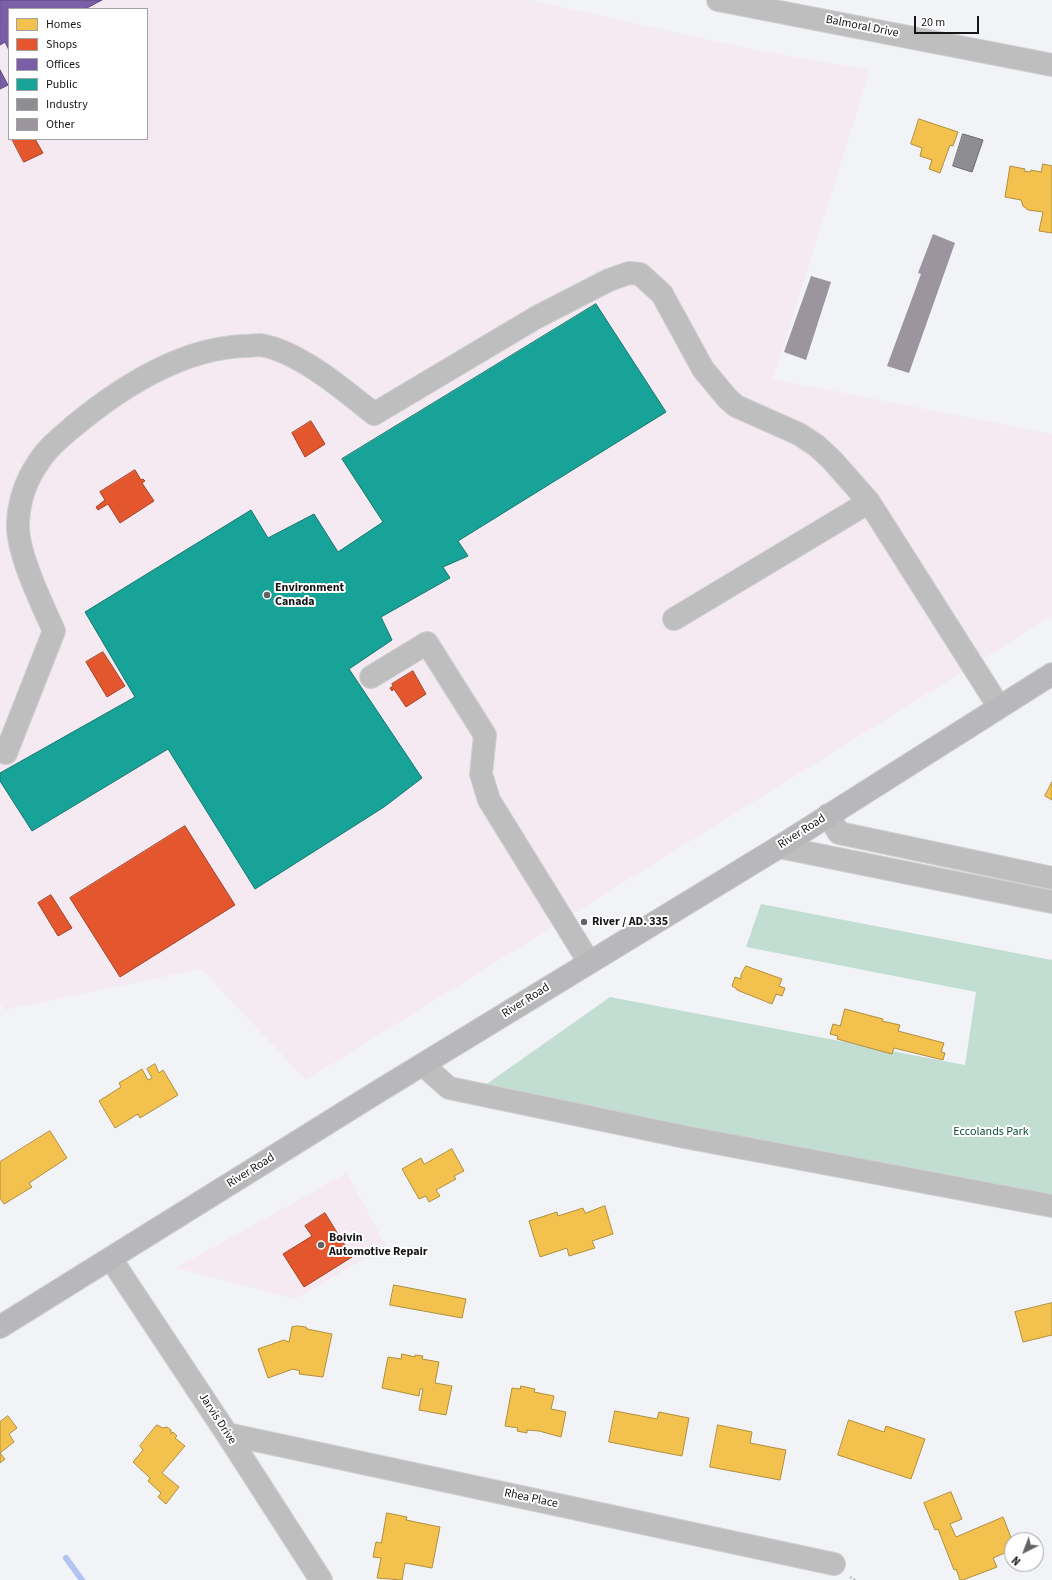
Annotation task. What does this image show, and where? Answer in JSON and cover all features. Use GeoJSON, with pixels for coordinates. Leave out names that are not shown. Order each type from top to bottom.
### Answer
{"type":"FeatureCollection","features":[{"type":"Feature","properties":{"kind":"main road","name":"River Road"},"geometry":{"type":"LineString","coordinates":[[0,1327],[589,962],[778,847],[1052,674]]}},
{"type":"Feature","properties":{"kind":"street","name":"Balmoral Drive"},"geometry":{"type":"LineString","coordinates":[[718,0],[1052,65]]}},
{"type":"Feature","properties":{"kind":"street"},"geometry":{"type":"LineString","coordinates":[[6,753],[54,631],[23,553],[18,524],[20,507],[30,475],[38,462],[57,441],[87,415],[144,377],[186,357],[225,347],[260,345],[285,352],[336,383],[374,414],[537,316],[610,280],[629,273],[640,274],[662,294],[703,369],[727,398],[736,406],[799,434],[817,446],[832,460],[869,502],[999,707]]}},
{"type":"Feature","properties":{"kind":"street"},"geometry":{"type":"LineString","coordinates":[[674,619],[869,502]]}},
{"type":"Feature","properties":{"kind":"street"},"geometry":{"type":"LineString","coordinates":[[371,677],[427,643],[485,735],[481,774],[489,800],[589,962]]}},
{"type":"Feature","properties":{"kind":"street"},"geometry":{"type":"LineString","coordinates":[[828,815],[839,832],[1052,878]]}},
{"type":"Feature","properties":{"kind":"street"},"geometry":{"type":"LineString","coordinates":[[778,847],[1052,902]]}},
{"type":"Feature","properties":{"kind":"street"},"geometry":{"type":"LineString","coordinates":[[424,1065],[450,1088],[685,1137],[1052,1206]]}},
{"type":"Feature","properties":{"kind":"street","name":"Jarvis Drive"},"geometry":{"type":"LineString","coordinates":[[111,1259],[227,1434],[320,1580]]}},
{"type":"Feature","properties":{"kind":"street","name":"Rhea Place"},"geometry":{"type":"LineString","coordinates":[[227,1434],[834,1564]]}},
{"type":"Feature","properties":{"kind":"shaded area","name":"Environment Canada"},"geometry":{"type":"Polygon","coordinates":[[[0,0],[530,0],[755,50],[870,70],[773,379],[1052,434],[1052,616],[306,1080],[201,969],[5,1010],[0,1004],[0,0]]]}},
{"type":"Feature","properties":{"kind":"shaded area"},"geometry":{"type":"Polygon","coordinates":[[[347,1173],[386,1246],[295,1299],[176,1268],[347,1173]]]}},
{"type":"Feature","properties":{"kind":"green space","name":"Eccolands Park"},"geometry":{"type":"Polygon","coordinates":[[[761,904],[1052,960],[1052,1207],[481,1088],[610,997],[965,1065],[976,992],[746,947],[761,904]]]}},
{"type":"Feature","properties":{"kind":"building: Homes"},"geometry":{"type":"Polygon","coordinates":[[[919,119],[958,132],[953,146],[950,145],[940,173],[929,169],[932,160],[920,156],[922,148],[911,144],[919,119]]]}},
{"type":"Feature","properties":{"kind":"building: Homes"},"geometry":{"type":"Polygon","coordinates":[[[1043,164],[1052,166],[1052,233],[1039,231],[1043,212],[1028,210],[1023,206],[1021,200],[1005,197],[1010,166],[1025,169],[1024,171],[1030,172],[1031,170],[1041,172],[1043,164]]]}},
{"type":"Feature","properties":{"kind":"building: Homes"},"geometry":{"type":"Polygon","coordinates":[[[1052,782],[1052,800],[1045,796],[1052,782]]]}},
{"type":"Feature","properties":{"kind":"building: Homes"},"geometry":{"type":"Polygon","coordinates":[[[746,966],[782,979],[779,986],[785,988],[782,996],[776,994],[772,1004],[737,990],[732,986],[735,977],[741,979],[741,975],[746,966]]]}},
{"type":"Feature","properties":{"kind":"building: Homes"},"geometry":{"type":"Polygon","coordinates":[[[845,1009],[900,1025],[898,1031],[944,1043],[941,1052],[945,1053],[943,1060],[894,1048],[892,1054],[837,1039],[838,1036],[830,1034],[833,1024],[840,1026],[845,1009]]]}},
{"type":"Feature","properties":{"kind":"building: Homes"},"geometry":{"type":"Polygon","coordinates":[[[155,1064],[159,1073],[163,1070],[178,1095],[140,1118],[138,1114],[115,1128],[99,1101],[121,1087],[119,1083],[142,1069],[148,1080],[152,1078],[147,1069],[155,1064]]]}},
{"type":"Feature","properties":{"kind":"building: Homes"},"geometry":{"type":"Polygon","coordinates":[[[50,1131],[67,1158],[29,1183],[32,1187],[4,1204],[0,1198],[0,1162],[50,1131]]]}},
{"type":"Feature","properties":{"kind":"building: Homes"},"geometry":{"type":"Polygon","coordinates":[[[452,1149],[464,1171],[454,1176],[456,1179],[436,1190],[440,1196],[429,1202],[426,1196],[419,1199],[402,1169],[421,1158],[424,1164],[452,1149]]]}},
{"type":"Feature","properties":{"kind":"building: Homes"},"geometry":{"type":"Polygon","coordinates":[[[605,1206],[613,1234],[592,1241],[595,1248],[569,1256],[567,1248],[540,1257],[529,1221],[557,1212],[558,1216],[583,1208],[585,1213],[605,1206]]]}},
{"type":"Feature","properties":{"kind":"building: Homes"},"geometry":{"type":"Polygon","coordinates":[[[394,1285],[466,1299],[462,1318],[390,1305],[394,1285]]]}},
{"type":"Feature","properties":{"kind":"building: Homes"},"geometry":{"type":"Polygon","coordinates":[[[1052,1303],[1052,1335],[1023,1342],[1015,1312],[1052,1303]]]}},
{"type":"Feature","properties":{"kind":"building: Homes"},"geometry":{"type":"Polygon","coordinates":[[[298,1326],[332,1334],[323,1377],[299,1374],[300,1371],[293,1369],[268,1378],[258,1349],[284,1340],[289,1342],[292,1327],[298,1326]]]}},
{"type":"Feature","properties":{"kind":"building: Homes"},"geometry":{"type":"Polygon","coordinates":[[[402,1354],[415,1357],[415,1355],[423,1356],[422,1359],[439,1362],[435,1383],[452,1386],[446,1415],[419,1410],[423,1389],[420,1389],[419,1396],[382,1388],[388,1357],[401,1359],[402,1354]]]}},
{"type":"Feature","properties":{"kind":"building: Homes"},"geometry":{"type":"Polygon","coordinates":[[[521,1386],[535,1389],[534,1392],[554,1396],[551,1409],[566,1412],[561,1437],[539,1431],[527,1430],[527,1433],[517,1431],[518,1428],[505,1426],[512,1388],[520,1389],[521,1386]]]}},
{"type":"Feature","properties":{"kind":"building: Homes"},"geometry":{"type":"Polygon","coordinates":[[[615,1411],[657,1419],[659,1412],[689,1418],[682,1456],[609,1442],[615,1411]]]}},
{"type":"Feature","properties":{"kind":"building: Homes"},"geometry":{"type":"Polygon","coordinates":[[[8,1416],[17,1428],[9,1434],[14,1442],[0,1453],[0,1422],[8,1416]]]}},
{"type":"Feature","properties":{"kind":"building: Homes"},"geometry":{"type":"Polygon","coordinates":[[[849,1420],[884,1432],[886,1426],[925,1439],[911,1479],[838,1455],[849,1420]]]}},
{"type":"Feature","properties":{"kind":"building: Homes"},"geometry":{"type":"Polygon","coordinates":[[[157,1425],[163,1428],[167,1427],[171,1430],[171,1434],[173,1432],[177,1436],[175,1438],[185,1446],[162,1473],[179,1487],[166,1504],[158,1497],[161,1493],[148,1481],[150,1478],[133,1462],[143,1450],[140,1446],[157,1425]]]}},
{"type":"Feature","properties":{"kind":"building: Homes"},"geometry":{"type":"Polygon","coordinates":[[[718,1425],[752,1432],[750,1443],[786,1450],[780,1480],[710,1467],[718,1425]]]}},
{"type":"Feature","properties":{"kind":"building: Homes"},"geometry":{"type":"Polygon","coordinates":[[[0,1453],[5,1459],[0,1463],[0,1453]]]}},
{"type":"Feature","properties":{"kind":"building: Homes"},"geometry":{"type":"Polygon","coordinates":[[[951,1492],[962,1519],[950,1524],[956,1537],[1003,1517],[1009,1532],[1004,1532],[1004,1553],[993,1558],[997,1567],[960,1580],[956,1569],[954,1570],[938,1529],[935,1530],[924,1503],[951,1492]]]}},
{"type":"Feature","properties":{"kind":"building: Homes"},"geometry":{"type":"Polygon","coordinates":[[[387,1513],[407,1517],[406,1520],[440,1527],[432,1568],[405,1563],[402,1580],[377,1578],[381,1558],[373,1557],[376,1542],[381,1543],[387,1513]]]}},
{"type":"Feature","properties":{"kind":"building: Shops"},"geometry":{"type":"Polygon","coordinates":[[[13,140],[36,140],[43,153],[24,162],[13,140]]]}},
{"type":"Feature","properties":{"kind":"building: Shops"},"geometry":{"type":"Polygon","coordinates":[[[311,421],[325,444],[305,457],[292,433],[311,421]]]}},
{"type":"Feature","properties":{"kind":"building: Shops"},"geometry":{"type":"Polygon","coordinates":[[[135,470],[141,480],[143,479],[145,481],[142,483],[154,501],[120,523],[108,504],[98,510],[96,507],[105,500],[100,492],[135,470]]]}},
{"type":"Feature","properties":{"kind":"building: Shops"},"geometry":{"type":"Polygon","coordinates":[[[103,652],[125,686],[107,697],[86,662],[103,652]]]}},
{"type":"Feature","properties":{"kind":"building: Shops"},"geometry":{"type":"Polygon","coordinates":[[[413,671],[426,694],[406,707],[394,689],[392,691],[390,688],[393,686],[392,684],[413,671]]]}},
{"type":"Feature","properties":{"kind":"building: Shops"},"geometry":{"type":"Polygon","coordinates":[[[185,826],[235,905],[120,977],[70,898],[185,826]]]}},
{"type":"Feature","properties":{"kind":"building: Shops"},"geometry":{"type":"Polygon","coordinates":[[[51,895],[72,928],[58,936],[38,903],[51,895]]]}},
{"type":"Feature","properties":{"kind":"building: Shops","name":"Boivin Automotive Repair"},"geometry":{"type":"Polygon","coordinates":[[[325,1213],[352,1257],[304,1287],[283,1254],[312,1236],[305,1226],[325,1213]]]}},
{"type":"Feature","properties":{"kind":"building: Offices"},"geometry":{"type":"Polygon","coordinates":[[[0,0],[102,0],[87,8],[8,8],[8,48],[5,42],[0,45],[0,0]]]}},
{"type":"Feature","properties":{"kind":"building: Offices"},"geometry":{"type":"Polygon","coordinates":[[[0,70],[8,85],[0,89],[0,70]]]}},
{"type":"Feature","properties":{"kind":"building: Public","name":"Environment Canada"},"geometry":{"type":"Polygon","coordinates":[[[596,304],[666,412],[458,541],[468,556],[443,567],[450,578],[381,617],[392,640],[349,669],[422,778],[384,807],[255,889],[168,749],[32,831],[0,781],[0,773],[135,697],[85,612],[251,510],[268,538],[314,514],[338,552],[383,522],[342,459],[596,304]]]}},
{"type":"Feature","properties":{"kind":"building: Industry"},"geometry":{"type":"Polygon","coordinates":[[[963,134],[983,140],[972,172],[953,166],[963,134]]]}},
{"type":"Feature","properties":{"kind":"building: Other"},"geometry":{"type":"Polygon","coordinates":[[[933,234],[955,243],[909,373],[887,366],[921,274],[918,273],[933,234]]]}},
{"type":"Feature","properties":{"kind":"building: Other"},"geometry":{"type":"Polygon","coordinates":[[[811,276],[831,282],[806,360],[784,352],[811,276]]]}},
{"type":"Feature","properties":{"kind":"waterway"},"geometry":{"type":"LineString","coordinates":[[66,1558],[82,1580]]}},
{"type":"Feature","properties":{"kind":"place","name":"Environment Canada"},"geometry":{"type":"Point","coordinates":[267,595]}},
{"type":"Feature","properties":{"kind":"place","name":"River / AD. 335"},"geometry":{"type":"Point","coordinates":[584,922]}},
{"type":"Feature","properties":{"kind":"place","name":"Boivin Automotive Repair"},"geometry":{"type":"Point","coordinates":[321,1245]}}]}
